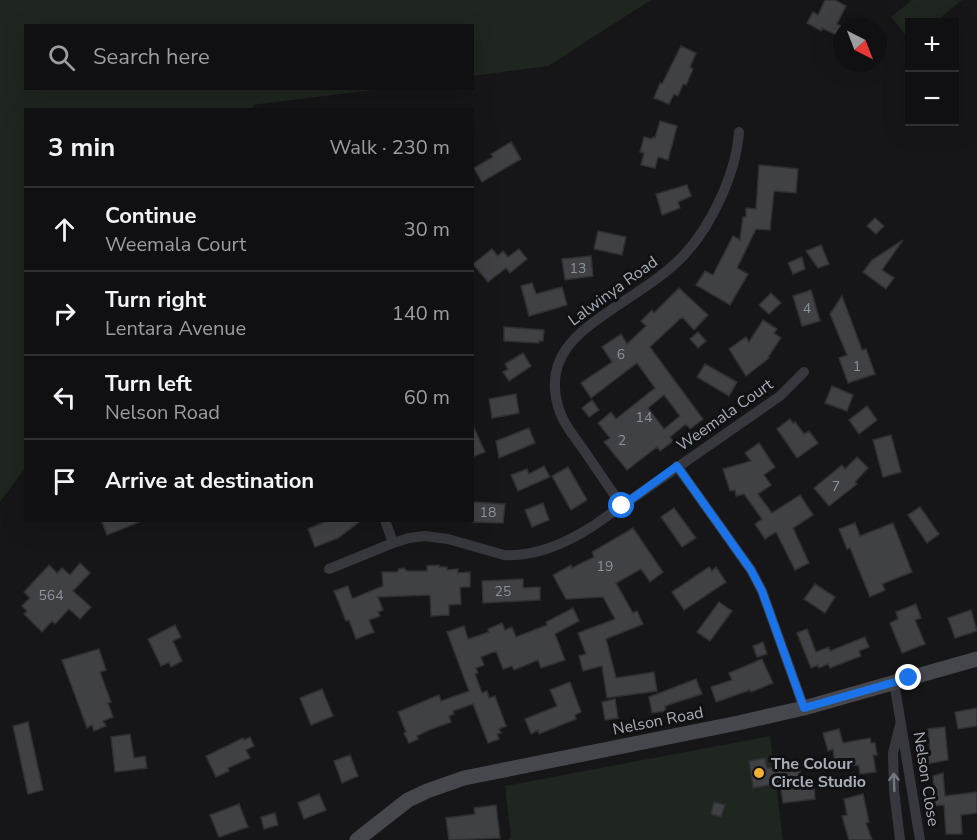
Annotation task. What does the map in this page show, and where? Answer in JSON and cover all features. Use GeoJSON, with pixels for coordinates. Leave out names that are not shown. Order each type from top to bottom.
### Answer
{"type":"FeatureCollection","features":[{"type":"Feature","properties":{"kind":"main road","name":"Nelson Road"},"geometry":{"type":"LineString","coordinates":[[357,840],[408,800],[464,778],[671,738],[804,708],[977,659]]}},
{"type":"Feature","properties":{"kind":"street","name":"Lalwinya Road"},"geometry":{"type":"LineString","coordinates":[[622,506],[562,417],[555,396],[559,363],[564,352],[578,334],[659,277],[695,242],[711,216],[732,169],[738,147],[739,132]]}},
{"type":"Feature","properties":{"kind":"street","name":"Weemala Court"},"geometry":{"type":"LineString","coordinates":[[329,569],[409,538],[436,537],[504,555],[525,554],[571,539],[780,396],[804,372]]}},
{"type":"Feature","properties":{"kind":"street"},"geometry":{"type":"LineString","coordinates":[[677,466],[751,570],[762,591],[804,708]]}},
{"type":"Feature","properties":{"kind":"street"},"geometry":{"type":"LineString","coordinates":[[386,522],[393,543]]}},
{"type":"Feature","properties":{"kind":"street","name":"Nelson Close"},"geometry":{"type":"LineString","coordinates":[[894,682],[920,840]]}},
{"type":"Feature","properties":{"kind":"street","name":"Nelson Close"},"geometry":{"type":"LineString","coordinates":[[900,840],[894,790],[893,753],[901,722]]}},
{"type":"Feature","properties":{"kind":"shaded area"},"geometry":{"type":"Polygon","coordinates":[[[0,0],[651,0],[548,66],[474,76],[474,24],[24,24],[24,90],[372,90],[253,105],[253,108],[24,108],[24,469],[0,502],[0,0]]]}},
{"type":"Feature","properties":{"kind":"shaded area"},"geometry":{"type":"Polygon","coordinates":[[[912,0],[962,0],[940,18],[905,18],[905,34],[891,17],[912,0]]]}},
{"type":"Feature","properties":{"kind":"shaded area"},"geometry":{"type":"Polygon","coordinates":[[[770,736],[783,840],[508,840],[511,837],[505,786],[770,736]]]}},
{"type":"Feature","properties":{"kind":"building"},"geometry":{"type":"Polygon","coordinates":[[[825,0],[835,0],[846,6],[840,18],[833,18],[833,34],[822,28],[821,31],[807,23],[813,12],[818,15],[825,0]]]}},
{"type":"Feature","properties":{"kind":"building"},"geometry":{"type":"Polygon","coordinates":[[[681,46],[696,53],[690,67],[693,69],[686,85],[683,84],[678,96],[674,94],[669,104],[654,98],[681,46]]]}},
{"type":"Feature","properties":{"kind":"building"},"geometry":{"type":"Polygon","coordinates":[[[660,121],[677,126],[668,160],[658,157],[655,168],[641,165],[644,153],[640,152],[644,137],[655,138],[660,121]]]}},
{"type":"Feature","properties":{"kind":"building"},"geometry":{"type":"Polygon","coordinates":[[[511,142],[521,159],[482,182],[474,168],[493,157],[491,154],[511,142]]]}},
{"type":"Feature","properties":{"kind":"building"},"geometry":{"type":"Polygon","coordinates":[[[759,165],[798,169],[796,193],[774,191],[770,230],[756,229],[737,268],[748,274],[730,305],[696,285],[705,271],[713,275],[733,236],[740,240],[746,208],[756,209],[759,165]]]}},
{"type":"Feature","properties":{"kind":"building"},"geometry":{"type":"Polygon","coordinates":[[[687,185],[691,196],[678,202],[680,208],[662,215],[656,194],[687,185]]]}},
{"type":"Feature","properties":{"kind":"building"},"geometry":{"type":"Polygon","coordinates":[[[875,218],[884,226],[876,234],[867,226],[875,218]]]}},
{"type":"Feature","properties":{"kind":"building"},"geometry":{"type":"Polygon","coordinates":[[[598,231],[626,237],[622,255],[594,249],[598,231]]]}},
{"type":"Feature","properties":{"kind":"building"},"geometry":{"type":"Polygon","coordinates":[[[903,240],[882,270],[894,278],[886,289],[863,272],[872,260],[903,240]]]}},
{"type":"Feature","properties":{"kind":"building"},"geometry":{"type":"Polygon","coordinates":[[[821,245],[829,264],[818,268],[806,251],[821,245]]]}},
{"type":"Feature","properties":{"kind":"building"},"geometry":{"type":"Polygon","coordinates":[[[492,249],[498,256],[503,251],[508,257],[519,249],[527,259],[510,273],[506,268],[488,282],[474,263],[492,249]]]}},
{"type":"Feature","properties":{"kind":"building"},"geometry":{"type":"Polygon","coordinates":[[[591,256],[593,276],[565,280],[562,259],[591,256]]]}},
{"type":"Feature","properties":{"kind":"building"},"geometry":{"type":"Polygon","coordinates":[[[802,257],[805,269],[793,274],[788,263],[802,257]]]}},
{"type":"Feature","properties":{"kind":"building"},"geometry":{"type":"Polygon","coordinates":[[[532,283],[536,294],[562,287],[567,305],[529,316],[521,286],[532,283]]]}},
{"type":"Feature","properties":{"kind":"building"},"geometry":{"type":"Polygon","coordinates":[[[679,288],[708,315],[694,330],[682,317],[650,347],[703,419],[690,429],[686,424],[670,437],[673,441],[660,451],[657,447],[627,470],[604,442],[610,438],[598,423],[611,412],[616,419],[655,388],[637,363],[591,398],[581,383],[612,362],[602,347],[621,334],[627,344],[646,326],[641,321],[652,310],[654,313],[679,288]],[[664,395],[648,408],[664,429],[680,416],[664,395]]]}},
{"type":"Feature","properties":{"kind":"building"},"geometry":{"type":"Polygon","coordinates":[[[811,290],[820,321],[802,326],[793,296],[811,290]]]}},
{"type":"Feature","properties":{"kind":"building"},"geometry":{"type":"Polygon","coordinates":[[[771,293],[781,303],[769,314],[759,305],[771,293]]]}},
{"type":"Feature","properties":{"kind":"building"},"geometry":{"type":"Polygon","coordinates":[[[842,296],[862,350],[866,349],[875,374],[848,383],[839,358],[847,355],[830,314],[842,296]]]}},
{"type":"Feature","properties":{"kind":"building"},"geometry":{"type":"Polygon","coordinates":[[[763,320],[777,329],[774,333],[781,338],[769,358],[746,376],[729,349],[746,337],[749,342],[763,320]]]}},
{"type":"Feature","properties":{"kind":"building"},"geometry":{"type":"Polygon","coordinates":[[[504,327],[544,330],[543,341],[539,343],[504,341],[504,327]]]}},
{"type":"Feature","properties":{"kind":"building"},"geometry":{"type":"Polygon","coordinates":[[[698,332],[706,341],[698,348],[690,339],[698,332]]]}},
{"type":"Feature","properties":{"kind":"building"},"geometry":{"type":"Polygon","coordinates":[[[523,353],[531,366],[509,381],[503,372],[508,369],[505,364],[523,353]]]}},
{"type":"Feature","properties":{"kind":"building"},"geometry":{"type":"Polygon","coordinates":[[[705,364],[737,382],[729,396],[697,377],[705,364]]]}},
{"type":"Feature","properties":{"kind":"building"},"geometry":{"type":"Polygon","coordinates":[[[832,386],[853,395],[847,411],[825,403],[832,386]]]}},
{"type":"Feature","properties":{"kind":"building"},"geometry":{"type":"Polygon","coordinates":[[[516,394],[519,413],[492,418],[489,399],[516,394]]]}},
{"type":"Feature","properties":{"kind":"building"},"geometry":{"type":"Polygon","coordinates":[[[592,400],[599,410],[589,417],[582,408],[592,400]]]}},
{"type":"Feature","properties":{"kind":"building"},"geometry":{"type":"Polygon","coordinates":[[[867,406],[877,420],[859,434],[849,420],[867,406]]]}},
{"type":"Feature","properties":{"kind":"building"},"geometry":{"type":"Polygon","coordinates":[[[790,419],[804,434],[809,431],[818,443],[797,458],[777,429],[790,419]]]}},
{"type":"Feature","properties":{"kind":"building"},"geometry":{"type":"Polygon","coordinates":[[[474,427],[485,452],[474,456],[474,427]]]}},
{"type":"Feature","properties":{"kind":"building"},"geometry":{"type":"Polygon","coordinates":[[[529,428],[535,443],[499,458],[496,441],[529,428]]]}},
{"type":"Feature","properties":{"kind":"building"},"geometry":{"type":"Polygon","coordinates":[[[891,435],[901,472],[883,477],[873,440],[891,435]]]}},
{"type":"Feature","properties":{"kind":"building"},"geometry":{"type":"Polygon","coordinates":[[[759,443],[775,467],[764,475],[771,485],[758,494],[772,513],[800,495],[813,515],[793,528],[809,563],[795,570],[776,532],[765,539],[755,524],[762,519],[744,494],[736,496],[735,490],[730,491],[723,469],[751,461],[745,453],[759,443]]]}},
{"type":"Feature","properties":{"kind":"building"},"geometry":{"type":"Polygon","coordinates":[[[857,457],[868,468],[855,482],[857,484],[829,506],[814,488],[842,465],[845,469],[857,457]]]}},
{"type":"Feature","properties":{"kind":"building"},"geometry":{"type":"Polygon","coordinates":[[[544,466],[550,477],[518,491],[511,475],[527,469],[529,474],[544,466]]]}},
{"type":"Feature","properties":{"kind":"building"},"geometry":{"type":"Polygon","coordinates":[[[568,467],[587,500],[571,510],[552,476],[568,467]]]}},
{"type":"Feature","properties":{"kind":"building"},"geometry":{"type":"Polygon","coordinates":[[[474,502],[505,504],[503,523],[472,522],[474,522],[474,502]]]}},
{"type":"Feature","properties":{"kind":"building"},"geometry":{"type":"Polygon","coordinates":[[[543,503],[549,520],[532,527],[525,510],[543,503]]]}},
{"type":"Feature","properties":{"kind":"building"},"geometry":{"type":"Polygon","coordinates":[[[920,507],[939,534],[927,543],[908,515],[920,507]]]}},
{"type":"Feature","properties":{"kind":"building"},"geometry":{"type":"Polygon","coordinates":[[[674,508],[696,538],[682,547],[661,517],[674,508]]]}},
{"type":"Feature","properties":{"kind":"building"},"geometry":{"type":"Polygon","coordinates":[[[102,522],[140,522],[107,535],[102,522]]]}},
{"type":"Feature","properties":{"kind":"building"},"geometry":{"type":"Polygon","coordinates":[[[324,522],[359,522],[338,538],[315,547],[308,529],[324,522]]]}},
{"type":"Feature","properties":{"kind":"building"},"geometry":{"type":"Polygon","coordinates":[[[855,523],[860,536],[893,523],[912,572],[882,584],[885,590],[870,597],[850,548],[847,549],[839,529],[855,523]]]}},
{"type":"Feature","properties":{"kind":"building"},"geometry":{"type":"Polygon","coordinates":[[[633,528],[663,572],[650,582],[641,569],[616,583],[633,613],[637,611],[643,624],[606,639],[616,678],[654,672],[657,691],[607,698],[602,666],[583,671],[579,656],[586,654],[578,633],[615,619],[603,597],[566,599],[553,575],[571,565],[572,568],[594,557],[592,552],[633,528]]]}},
{"type":"Feature","properties":{"kind":"building"},"geometry":{"type":"Polygon","coordinates":[[[80,563],[90,573],[73,591],[91,607],[80,619],[69,609],[55,624],[52,621],[42,632],[24,614],[27,611],[22,606],[30,598],[24,592],[49,565],[57,573],[62,568],[70,575],[80,563]]]}},
{"type":"Feature","properties":{"kind":"building"},"geometry":{"type":"Polygon","coordinates":[[[439,565],[439,567],[447,567],[447,570],[458,569],[458,573],[470,572],[470,587],[460,587],[461,604],[449,605],[449,615],[431,616],[430,595],[378,597],[383,610],[378,612],[380,616],[369,620],[374,632],[356,639],[334,591],[348,586],[354,598],[383,586],[382,572],[397,572],[404,568],[407,571],[427,571],[427,566],[439,565]]]}},
{"type":"Feature","properties":{"kind":"building"},"geometry":{"type":"Polygon","coordinates":[[[709,567],[712,571],[716,567],[726,582],[684,610],[672,592],[709,567]]]}},
{"type":"Feature","properties":{"kind":"building"},"geometry":{"type":"Polygon","coordinates":[[[523,579],[523,588],[540,587],[540,600],[483,603],[482,581],[523,579]]]}},
{"type":"Feature","properties":{"kind":"building"},"geometry":{"type":"Polygon","coordinates":[[[815,584],[835,597],[825,613],[804,599],[815,584]]]}},
{"type":"Feature","properties":{"kind":"building"},"geometry":{"type":"Polygon","coordinates":[[[719,602],[732,611],[710,641],[697,632],[719,602]]]}},
{"type":"Feature","properties":{"kind":"building"},"geometry":{"type":"Polygon","coordinates":[[[916,604],[921,618],[915,620],[925,644],[902,653],[890,623],[898,619],[896,612],[916,604]]]}},
{"type":"Feature","properties":{"kind":"building"},"geometry":{"type":"Polygon","coordinates":[[[573,608],[579,621],[555,634],[565,660],[541,668],[538,660],[514,670],[512,666],[503,669],[496,651],[481,657],[484,665],[476,668],[478,673],[475,674],[482,693],[487,691],[489,698],[495,696],[506,726],[499,729],[501,733],[497,734],[499,739],[488,743],[473,704],[453,711],[454,714],[449,716],[451,722],[417,736],[418,739],[409,743],[398,712],[439,695],[441,701],[469,691],[447,632],[464,626],[468,639],[489,632],[488,629],[502,623],[505,630],[512,627],[516,637],[547,625],[546,622],[573,608]]]}},
{"type":"Feature","properties":{"kind":"building"},"geometry":{"type":"Polygon","coordinates":[[[971,610],[977,631],[955,638],[948,618],[971,610]]]}},
{"type":"Feature","properties":{"kind":"building"},"geometry":{"type":"Polygon","coordinates":[[[175,625],[181,637],[173,641],[182,661],[171,667],[169,662],[161,666],[148,639],[175,625]]]}},
{"type":"Feature","properties":{"kind":"building"},"geometry":{"type":"Polygon","coordinates":[[[807,629],[816,652],[829,647],[830,651],[865,637],[869,647],[859,651],[861,656],[830,668],[828,664],[819,668],[818,665],[811,668],[797,633],[807,629]]]}},
{"type":"Feature","properties":{"kind":"building"},"geometry":{"type":"Polygon","coordinates":[[[763,642],[767,654],[757,657],[753,646],[763,642]]]}},
{"type":"Feature","properties":{"kind":"building"},"geometry":{"type":"Polygon","coordinates":[[[99,649],[106,670],[100,672],[111,702],[108,703],[113,717],[103,721],[106,726],[94,731],[92,725],[87,728],[62,660],[99,649]]]}},
{"type":"Feature","properties":{"kind":"building"},"geometry":{"type":"Polygon","coordinates":[[[762,659],[773,683],[716,702],[711,687],[732,680],[729,673],[762,659]]]}},
{"type":"Feature","properties":{"kind":"building"},"geometry":{"type":"Polygon","coordinates":[[[696,679],[702,694],[665,706],[666,711],[652,713],[649,697],[696,679]]]}},
{"type":"Feature","properties":{"kind":"building"},"geometry":{"type":"Polygon","coordinates":[[[570,682],[581,712],[575,715],[576,719],[539,734],[538,730],[531,734],[525,719],[557,706],[550,690],[570,682]]]}},
{"type":"Feature","properties":{"kind":"building"},"geometry":{"type":"Polygon","coordinates":[[[322,689],[333,716],[311,725],[300,698],[322,689]]]}},
{"type":"Feature","properties":{"kind":"building"},"geometry":{"type":"Polygon","coordinates":[[[615,699],[618,718],[605,720],[602,702],[615,699]]]}},
{"type":"Feature","properties":{"kind":"building"},"geometry":{"type":"Polygon","coordinates":[[[977,708],[977,726],[958,729],[955,712],[977,708]]]}},
{"type":"Feature","properties":{"kind":"building"},"geometry":{"type":"Polygon","coordinates":[[[28,722],[43,790],[28,794],[13,726],[28,722]]]}},
{"type":"Feature","properties":{"kind":"building"},"geometry":{"type":"Polygon","coordinates":[[[945,727],[948,760],[921,765],[920,753],[930,751],[928,729],[945,727]]]}},
{"type":"Feature","properties":{"kind":"building"},"geometry":{"type":"Polygon","coordinates":[[[839,729],[843,743],[870,738],[871,743],[875,743],[877,755],[873,755],[876,772],[860,774],[857,765],[835,768],[833,749],[828,751],[823,733],[839,729]]]}},
{"type":"Feature","properties":{"kind":"building"},"geometry":{"type":"Polygon","coordinates":[[[130,734],[134,758],[145,756],[147,768],[115,772],[111,737],[130,734]]]}},
{"type":"Feature","properties":{"kind":"building"},"geometry":{"type":"Polygon","coordinates":[[[250,737],[254,746],[246,750],[250,758],[228,768],[229,771],[216,777],[206,756],[243,738],[244,740],[250,737]]]}},
{"type":"Feature","properties":{"kind":"building"},"geometry":{"type":"Polygon","coordinates":[[[350,755],[358,776],[342,783],[334,761],[350,755]]]}},
{"type":"Feature","properties":{"kind":"building"},"geometry":{"type":"Polygon","coordinates":[[[765,758],[767,768],[799,764],[802,789],[814,788],[815,799],[783,803],[780,783],[753,788],[749,761],[765,758]]]}},
{"type":"Feature","properties":{"kind":"building"},"geometry":{"type":"Polygon","coordinates":[[[943,773],[945,796],[977,792],[977,813],[961,815],[962,834],[946,834],[944,805],[933,806],[931,791],[934,791],[933,776],[943,773]]]}},
{"type":"Feature","properties":{"kind":"building"},"geometry":{"type":"Polygon","coordinates":[[[319,794],[326,810],[304,819],[298,803],[319,794]]]}},
{"type":"Feature","properties":{"kind":"building"},"geometry":{"type":"Polygon","coordinates":[[[863,794],[869,822],[866,823],[872,840],[849,840],[842,816],[847,815],[844,799],[863,794]]]}},
{"type":"Feature","properties":{"kind":"building"},"geometry":{"type":"Polygon","coordinates":[[[714,802],[725,805],[721,817],[711,814],[714,802]]]}},
{"type":"Feature","properties":{"kind":"building"},"geometry":{"type":"Polygon","coordinates":[[[239,804],[248,827],[219,837],[210,815],[239,804]]]}},
{"type":"Feature","properties":{"kind":"building"},"geometry":{"type":"Polygon","coordinates":[[[496,805],[500,838],[449,840],[446,818],[475,814],[474,808],[496,805]]]}},
{"type":"Feature","properties":{"kind":"building"},"geometry":{"type":"Polygon","coordinates":[[[275,813],[278,825],[264,829],[261,817],[275,813]]]}},
{"type":"Feature","properties":{"kind":"place","name":"The Colour Circle Studio"},"geometry":{"type":"Point","coordinates":[759,773]}},
{"type":"Feature","properties":{"kind":"route"},"geometry":{"type":"LineString","coordinates":[[622,506],[677,466],[751,570],[762,591],[804,708],[909,678]]}}]}
